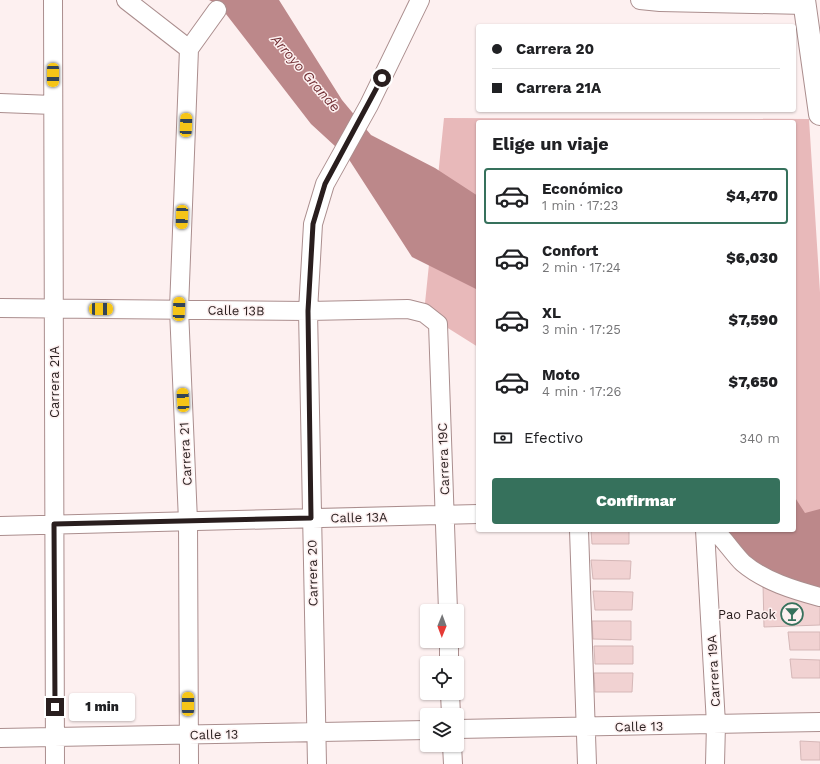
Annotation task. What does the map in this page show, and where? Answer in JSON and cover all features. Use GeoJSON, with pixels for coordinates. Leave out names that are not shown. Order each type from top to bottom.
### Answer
{"type":"FeatureCollection","features":[{"type":"Feature","properties":{"kind":"main road"},"geometry":{"type":"LineString","coordinates":[[805,3],[820,114]]}},
{"type":"Feature","properties":{"kind":"street","name":"Carrera 21A"},"geometry":{"type":"LineString","coordinates":[[53,0],[55,764]]}},
{"type":"Feature","properties":{"kind":"street"},"geometry":{"type":"LineString","coordinates":[[126,0],[189,49],[217,10]]}},
{"type":"Feature","properties":{"kind":"street","name":"Carrera 20"},"geometry":{"type":"LineString","coordinates":[[317,764],[308,311],[313,224],[325,184],[369,105],[420,0]]}},
{"type":"Feature","properties":{"kind":"street"},"geometry":{"type":"LineString","coordinates":[[640,0],[660,2],[805,3]]}},
{"type":"Feature","properties":{"kind":"street","name":"Carrera 21"},"geometry":{"type":"LineString","coordinates":[[189,49],[179,309],[188,521],[189,764]]}},
{"type":"Feature","properties":{"kind":"street"},"geometry":{"type":"LineString","coordinates":[[0,102],[54,105]]}},
{"type":"Feature","properties":{"kind":"street","name":"Calle 13B"},"geometry":{"type":"LineString","coordinates":[[0,308],[308,311],[408,309],[424,313]]}},
{"type":"Feature","properties":{"kind":"street","name":"Carrera 19C"},"geometry":{"type":"LineString","coordinates":[[424,313],[438,324],[448,604]]}},
{"type":"Feature","properties":{"kind":"street","name":"Calle 13A"},"geometry":{"type":"LineString","coordinates":[[0,526],[476,514]]}},
{"type":"Feature","properties":{"kind":"street"},"geometry":{"type":"LineString","coordinates":[[579,532],[587,764]]}},
{"type":"Feature","properties":{"kind":"street","name":"Carrera 19A"},"geometry":{"type":"LineString","coordinates":[[705,532],[716,724],[715,764]]}},
{"type":"Feature","properties":{"kind":"street"},"geometry":{"type":"LineString","coordinates":[[716,532],[742,562],[758,575],[800,592],[820,597]]}},
{"type":"Feature","properties":{"kind":"street","name":"Calle 13"},"geometry":{"type":"LineString","coordinates":[[464,729],[820,722]]}},
{"type":"Feature","properties":{"kind":"street","name":"Calle 13"},"geometry":{"type":"LineString","coordinates":[[0,738],[420,730]]}},
{"type":"Feature","properties":{"kind":"street"},"geometry":{"type":"LineString","coordinates":[[452,752],[452,764]]}},
{"type":"Feature","properties":{"kind":"shaded area"},"geometry":{"type":"Polygon","coordinates":[[[444,118],[809,119],[820,292],[820,588],[795,532],[796,120],[476,120],[476,346],[424,313],[444,118]]]}},
{"type":"Feature","properties":{"kind":"water","name":"Arroyo Grande"},"geometry":{"type":"Polygon","coordinates":[[[209,0],[279,0],[342,100],[371,135],[435,168],[476,195],[476,289],[412,257],[348,158],[311,124],[219,5],[209,0]]]}},
{"type":"Feature","properties":{"kind":"water"},"geometry":{"type":"Polygon","coordinates":[[[796,499],[805,513],[820,509],[820,597],[775,581],[716,532],[796,532],[796,499]]]}},
{"type":"Feature","properties":{"kind":"building"},"geometry":{"type":"Polygon","coordinates":[[[591,532],[629,532],[629,544],[592,544],[591,532]]]}},
{"type":"Feature","properties":{"kind":"building"},"geometry":{"type":"Polygon","coordinates":[[[591,560],[631,561],[630,579],[593,579],[591,560]]]}},
{"type":"Feature","properties":{"kind":"building","name":"Pao Paok"},"geometry":{"type":"Polygon","coordinates":[[[763,584],[820,603],[820,625],[764,627],[763,584]]]}},
{"type":"Feature","properties":{"kind":"building"},"geometry":{"type":"Polygon","coordinates":[[[593,591],[633,592],[632,610],[595,610],[593,591]]]}},
{"type":"Feature","properties":{"kind":"building"},"geometry":{"type":"Polygon","coordinates":[[[592,621],[631,621],[631,640],[593,639],[592,621]]]}},
{"type":"Feature","properties":{"kind":"building"},"geometry":{"type":"Polygon","coordinates":[[[788,632],[820,632],[820,650],[790,650],[788,632]]]}},
{"type":"Feature","properties":{"kind":"building"},"geometry":{"type":"Polygon","coordinates":[[[594,646],[633,646],[633,664],[595,664],[594,646]]]}},
{"type":"Feature","properties":{"kind":"building"},"geometry":{"type":"Polygon","coordinates":[[[790,659],[820,660],[820,678],[792,678],[790,659]]]}},
{"type":"Feature","properties":{"kind":"building"},"geometry":{"type":"Polygon","coordinates":[[[594,673],[633,673],[632,692],[595,692],[594,673]]]}},
{"type":"Feature","properties":{"kind":"building"},"geometry":{"type":"Polygon","coordinates":[[[800,741],[820,742],[820,760],[801,760],[800,741]]]}},
{"type":"Feature","properties":{"kind":"place","name":"Pao Paok"},"geometry":{"type":"Point","coordinates":[792,614]}},
{"type":"Feature","properties":{"kind":"route"},"geometry":{"type":"LineString","coordinates":[[55,707],[54,524],[311,518],[308,311],[313,224],[325,184],[369,105],[382,78]]}}]}
